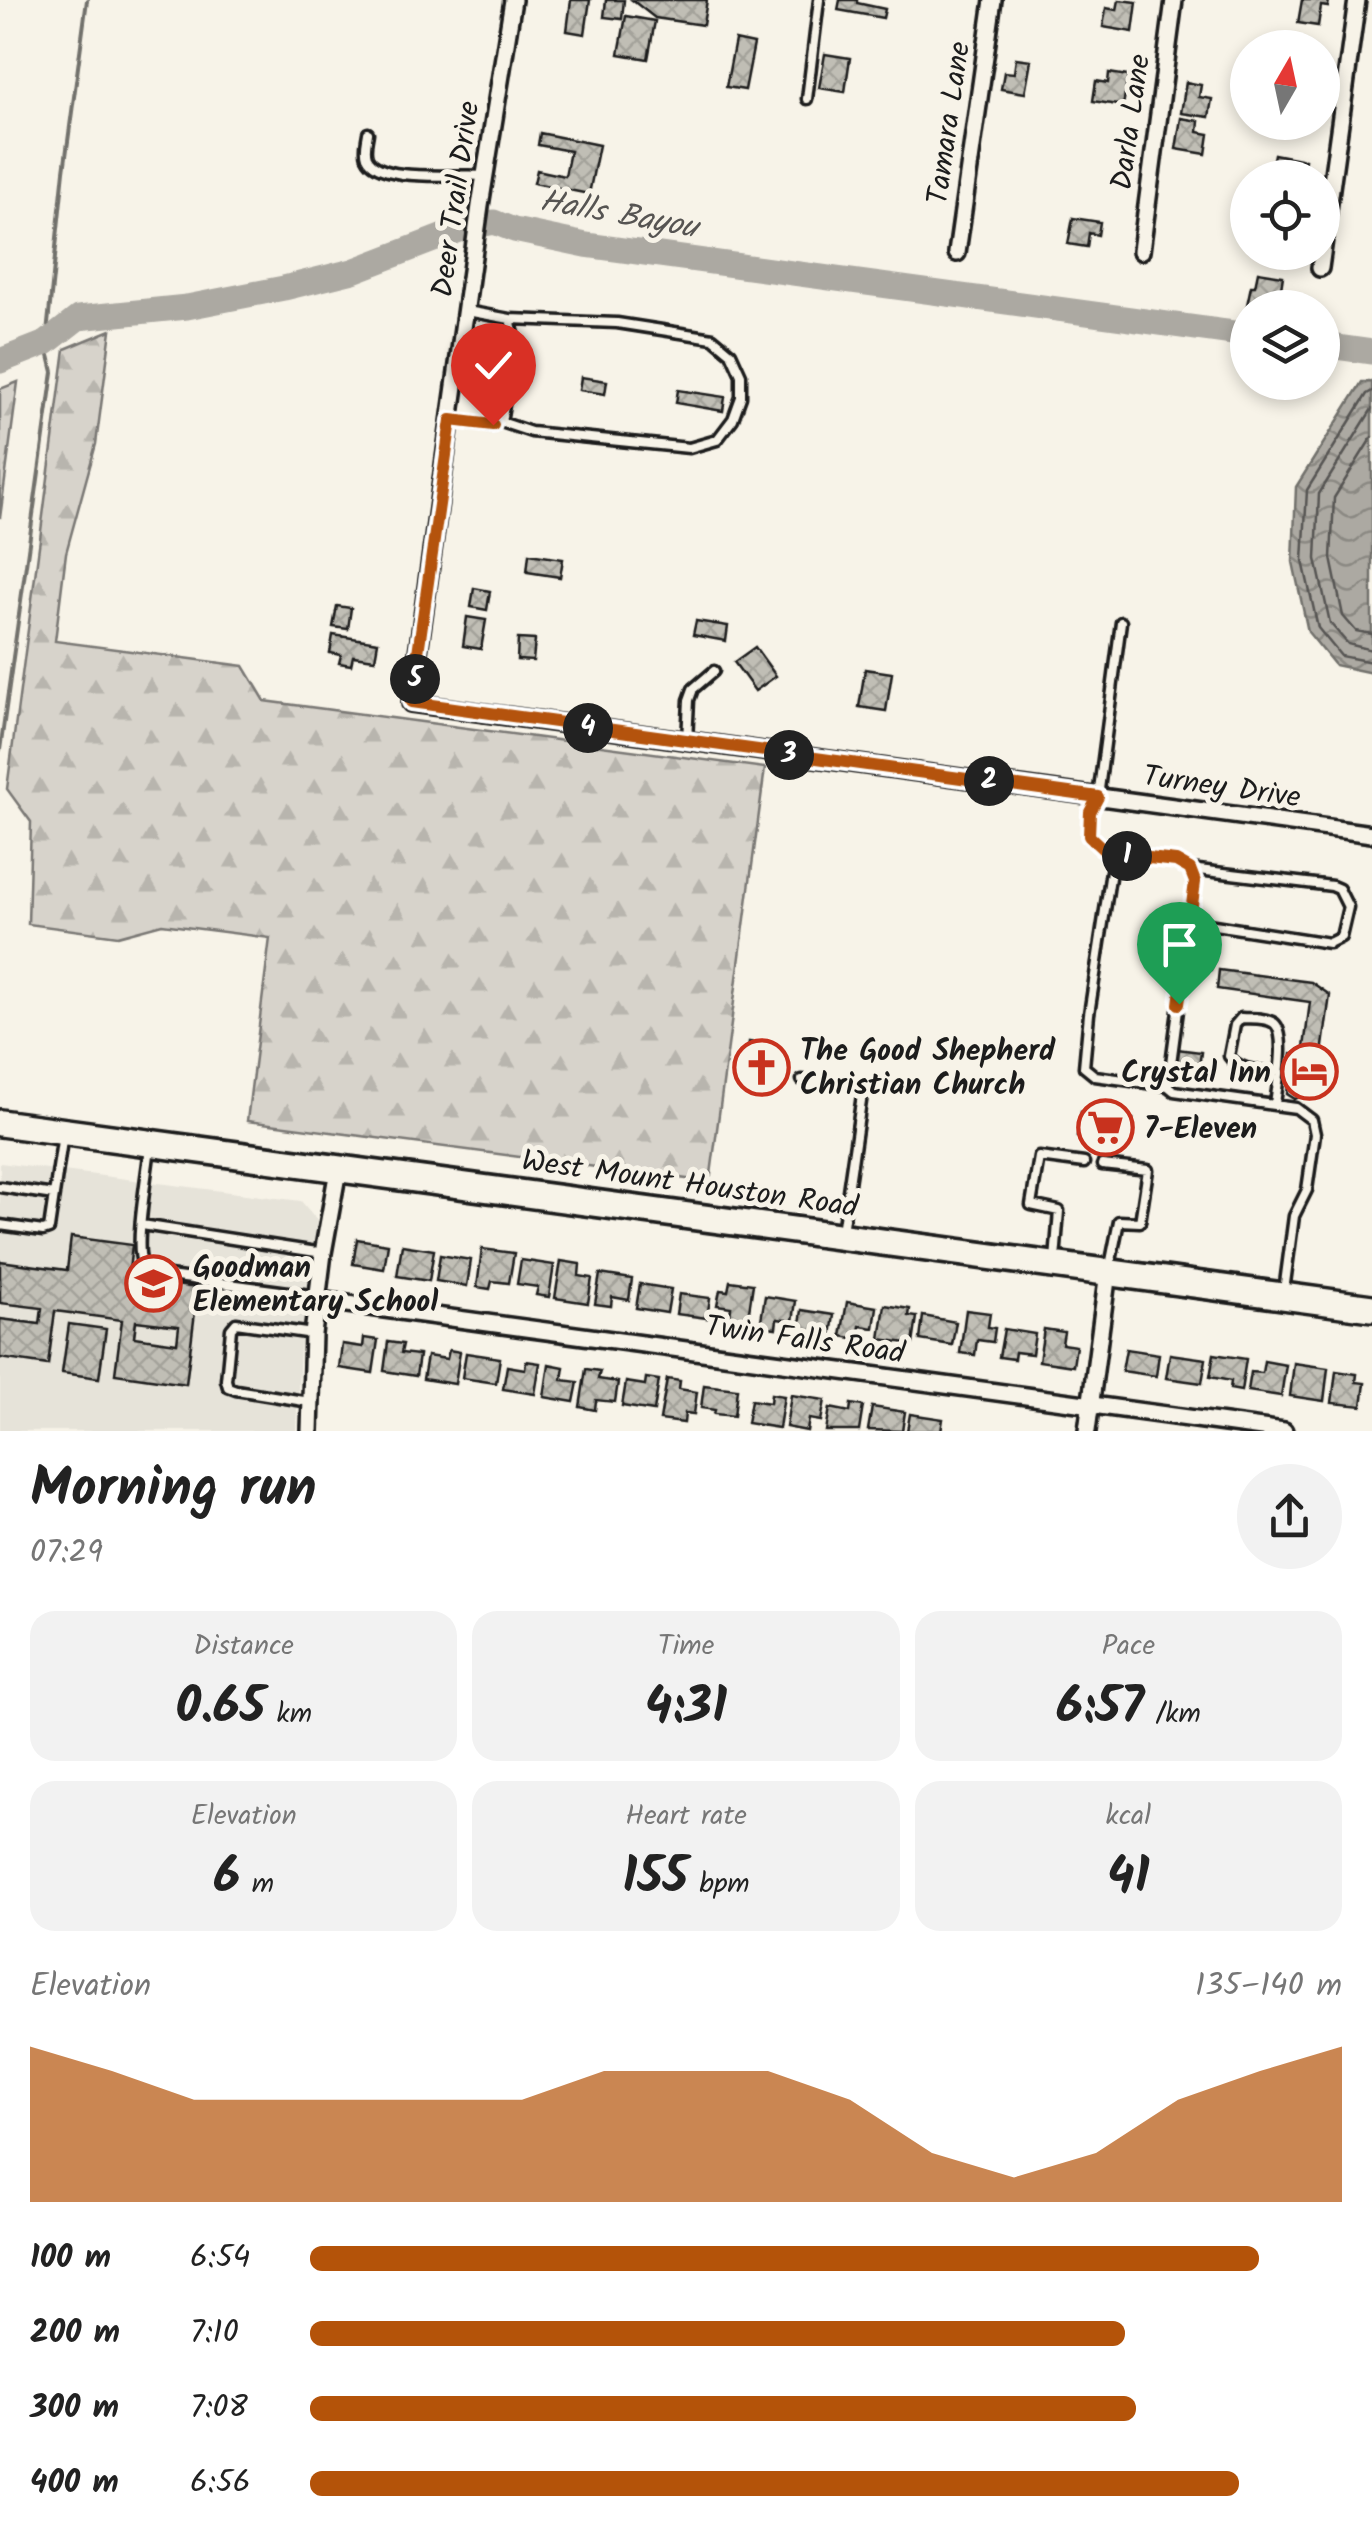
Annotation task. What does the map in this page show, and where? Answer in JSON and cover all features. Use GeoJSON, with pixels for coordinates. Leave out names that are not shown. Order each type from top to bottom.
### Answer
{"type":"FeatureCollection","features":[{"type":"Feature","properties":{"kind":"main road","name":"West Mount Houston Road"},"geometry":{"type":"LineString","coordinates":[[0,1123],[1372,1308]]}},
{"type":"Feature","properties":{"kind":"street","name":"Deer Trail Drive"},"geometry":{"type":"LineString","coordinates":[[411,702],[480,206],[514,0]]}},
{"type":"Feature","properties":{"kind":"street","name":"Tamara Lane"},"geometry":{"type":"LineString","coordinates":[[957,253],[992,0]]}},
{"type":"Feature","properties":{"kind":"street","name":"Darla Lane"},"geometry":{"type":"LineString","coordinates":[[1141,251],[1174,0]]}},
{"type":"Feature","properties":{"kind":"street"},"geometry":{"type":"LineString","coordinates":[[1335,160],[1357,0]]}},
{"type":"Feature","properties":{"kind":"street","name":"Turney Drive"},"geometry":{"type":"LineString","coordinates":[[411,702],[1372,834]]}},
{"type":"Feature","properties":{"kind":"street"},"geometry":{"type":"LineString","coordinates":[[310,1431],[314,1334],[338,1170]]}},
{"type":"Feature","properties":{"kind":"street"},"geometry":{"type":"LineString","coordinates":[[1087,1431],[1108,1272]]}},
{"type":"Feature","properties":{"kind":"street","name":"Twin Falls Road"},"geometry":{"type":"LineString","coordinates":[[318,1298],[1284,1431]]}},
{"type":"Feature","properties":{"kind":"lane"},"geometry":{"type":"LineString","coordinates":[[807,99],[819,0]]}},
{"type":"Feature","properties":{"kind":"lane"},"geometry":{"type":"LineString","coordinates":[[368,132],[366,150],[374,166],[413,176],[485,176]]}},
{"type":"Feature","properties":{"kind":"lane"},"geometry":{"type":"LineString","coordinates":[[467,311],[510,319],[617,323],[713,338],[732,353],[741,375],[741,397],[733,419],[717,440],[688,448],[532,432],[498,422]]}},
{"type":"Feature","properties":{"kind":"lane"},"geometry":{"type":"LineString","coordinates":[[451,420],[493,425],[498,422],[504,411],[515,338],[510,319]]}},
{"type":"Feature","properties":{"kind":"lane"},"geometry":{"type":"LineString","coordinates":[[1117,862],[1089,836],[1122,622]]}},
{"type":"Feature","properties":{"kind":"lane"},"geometry":{"type":"LineString","coordinates":[[687,742],[692,689],[714,672]]}},
{"type":"Feature","properties":{"kind":"lane"},"geometry":{"type":"LineString","coordinates":[[1190,921],[1329,943],[1342,937],[1348,907],[1339,889],[1332,886],[1190,869],[1176,861],[1122,855],[1111,871],[1084,1067],[1095,1076],[1296,1108],[1312,1120],[1315,1134],[1307,1190],[1294,1216],[1283,1296]]}},
{"type":"Feature","properties":{"kind":"lane"},"geometry":{"type":"LineString","coordinates":[[1168,1086],[1195,882],[1190,869]]}},
{"type":"Feature","properties":{"kind":"lane"},"geometry":{"type":"LineString","coordinates":[[1275,1104],[1282,1038],[1278,1026],[1268,1020],[1241,1018],[1230,1056],[1234,1063],[1243,1068],[1278,1072]]}},
{"type":"Feature","properties":{"kind":"lane"},"geometry":{"type":"LineString","coordinates":[[802,1080],[863,1088],[842,1236]]}},
{"type":"Feature","properties":{"kind":"lane"},"geometry":{"type":"LineString","coordinates":[[0,1225],[49,1229],[63,1132]]}},
{"type":"Feature","properties":{"kind":"lane"},"geometry":{"type":"LineString","coordinates":[[150,1144],[140,1260],[154,1274],[318,1298]]}},
{"type":"Feature","properties":{"kind":"lane"},"geometry":{"type":"LineString","coordinates":[[1054,1264],[1059,1211],[1031,1205],[1038,1157],[1084,1162]]}},
{"type":"Feature","properties":{"kind":"lane"},"geometry":{"type":"LineString","coordinates":[[1102,1164],[1148,1170],[1140,1222],[1118,1221],[1108,1272]]}},
{"type":"Feature","properties":{"kind":"lane"},"geometry":{"type":"LineString","coordinates":[[0,1187],[54,1195]]}},
{"type":"Feature","properties":{"kind":"lane"},"geometry":{"type":"LineString","coordinates":[[142,1225],[323,1253]]}},
{"type":"Feature","properties":{"kind":"lane"},"geometry":{"type":"LineString","coordinates":[[310,1402],[236,1390],[228,1387],[226,1380],[231,1330],[236,1323],[314,1334]]}},
{"type":"Feature","properties":{"kind":"shaded area","name":"Goodman Elementary School"},"geometry":{"type":"Polygon","coordinates":[[[0,1163],[301,1201],[317,1220],[300,1349],[296,1431],[0,1431],[0,1163]]]}},
{"type":"Feature","properties":{"kind":"green space"},"geometry":{"type":"Polygon","coordinates":[[[111,330],[96,444],[66,553],[55,641],[244,666],[265,701],[765,768],[710,1182],[247,1121],[270,938],[162,924],[118,936],[28,924],[31,822],[7,789],[65,349],[111,330]]]}},
{"type":"Feature","properties":{"kind":"green space"},"geometry":{"type":"Polygon","coordinates":[[[18,382],[0,518],[0,389],[18,382]]]}},
{"type":"Feature","properties":{"kind":"water"},"geometry":{"type":"Polygon","coordinates":[[[1362,382],[1372,382],[1372,673],[1335,665],[1308,632],[1293,562],[1296,487],[1362,382]]]}},
{"type":"Feature","properties":{"kind":"building"},"geometry":{"type":"Polygon","coordinates":[[[571,0],[590,0],[585,34],[567,31],[571,0]]]}},
{"type":"Feature","properties":{"kind":"building"},"geometry":{"type":"Polygon","coordinates":[[[606,0],[624,0],[622,19],[604,17],[606,0]]]}},
{"type":"Feature","properties":{"kind":"building"},"geometry":{"type":"Polygon","coordinates":[[[632,0],[707,0],[703,25],[655,18],[632,0]]]}},
{"type":"Feature","properties":{"kind":"building"},"geometry":{"type":"Polygon","coordinates":[[[840,0],[857,0],[885,9],[883,18],[838,10],[840,0]]]}},
{"type":"Feature","properties":{"kind":"building"},"geometry":{"type":"Polygon","coordinates":[[[1119,0],[1137,2],[1133,32],[1103,27],[1106,8],[1117,10],[1119,0]]]}},
{"type":"Feature","properties":{"kind":"building"},"geometry":{"type":"Polygon","coordinates":[[[1302,0],[1329,0],[1328,7],[1321,6],[1318,26],[1298,23],[1302,0]]]}},
{"type":"Feature","properties":{"kind":"building"},"geometry":{"type":"Polygon","coordinates":[[[626,16],[655,21],[648,59],[619,54],[626,16]]]}},
{"type":"Feature","properties":{"kind":"building"},"geometry":{"type":"Polygon","coordinates":[[[735,40],[754,44],[745,90],[726,87],[735,40]]]}},
{"type":"Feature","properties":{"kind":"building"},"geometry":{"type":"Polygon","coordinates":[[[825,54],[850,58],[845,92],[819,88],[825,54]]]}},
{"type":"Feature","properties":{"kind":"building"},"geometry":{"type":"Polygon","coordinates":[[[1016,58],[1031,60],[1025,93],[1001,89],[1004,72],[1014,73],[1016,58]]]}},
{"type":"Feature","properties":{"kind":"building"},"geometry":{"type":"Polygon","coordinates":[[[1109,73],[1128,76],[1123,106],[1093,101],[1096,81],[1108,83],[1109,73]]]}},
{"type":"Feature","properties":{"kind":"building"},"geometry":{"type":"Polygon","coordinates":[[[1186,82],[1201,85],[1199,97],[1212,99],[1209,117],[1181,113],[1186,82]]]}},
{"type":"Feature","properties":{"kind":"building"},"geometry":{"type":"Polygon","coordinates":[[[1181,118],[1199,121],[1198,132],[1209,134],[1206,154],[1176,149],[1181,118]]]}},
{"type":"Feature","properties":{"kind":"building"},"geometry":{"type":"Polygon","coordinates":[[[540,133],[599,145],[589,194],[534,183],[537,170],[565,176],[570,151],[538,145],[540,133]]]}},
{"type":"Feature","properties":{"kind":"building"},"geometry":{"type":"Polygon","coordinates":[[[1274,154],[1305,160],[1273,160],[1274,154]]]}},
{"type":"Feature","properties":{"kind":"building"},"geometry":{"type":"Polygon","coordinates":[[[1073,218],[1100,222],[1098,235],[1089,233],[1087,247],[1068,244],[1073,218]]]}},
{"type":"Feature","properties":{"kind":"building"},"geometry":{"type":"Polygon","coordinates":[[[1258,272],[1283,276],[1281,290],[1250,290],[1258,272]]]}},
{"type":"Feature","properties":{"kind":"building"},"geometry":{"type":"Polygon","coordinates":[[[581,377],[607,381],[605,394],[579,390],[581,377]]]}},
{"type":"Feature","properties":{"kind":"building"},"geometry":{"type":"Polygon","coordinates":[[[678,390],[725,397],[723,411],[676,403],[678,390]]]}},
{"type":"Feature","properties":{"kind":"building"},"geometry":{"type":"Polygon","coordinates":[[[529,554],[563,559],[560,577],[527,572],[529,554]]]}},
{"type":"Feature","properties":{"kind":"building"},"geometry":{"type":"Polygon","coordinates":[[[474,588],[490,591],[487,610],[471,607],[474,588]]]}},
{"type":"Feature","properties":{"kind":"building"},"geometry":{"type":"Polygon","coordinates":[[[337,606],[351,608],[348,629],[333,627],[337,606]]]}},
{"type":"Feature","properties":{"kind":"building"},"geometry":{"type":"Polygon","coordinates":[[[467,617],[486,620],[481,649],[463,646],[467,617]]]}},
{"type":"Feature","properties":{"kind":"building"},"geometry":{"type":"Polygon","coordinates":[[[696,621],[728,626],[726,641],[693,635],[696,621]]]}},
{"type":"Feature","properties":{"kind":"building"},"geometry":{"type":"Polygon","coordinates":[[[333,635],[378,642],[375,659],[353,656],[351,665],[339,663],[341,655],[330,653],[333,635]]]}},
{"type":"Feature","properties":{"kind":"building"},"geometry":{"type":"Polygon","coordinates":[[[518,639],[535,640],[533,661],[517,660],[518,639]]]}},
{"type":"Feature","properties":{"kind":"building"},"geometry":{"type":"Polygon","coordinates":[[[755,647],[776,676],[755,691],[734,662],[755,647]]]}},
{"type":"Feature","properties":{"kind":"building"},"geometry":{"type":"Polygon","coordinates":[[[865,669],[892,673],[886,711],[859,707],[865,669]]]}},
{"type":"Feature","properties":{"kind":"building"},"geometry":{"type":"Polygon","coordinates":[[[1191,950],[1214,953],[1211,970],[1189,967],[1191,950]]]}},
{"type":"Feature","properties":{"kind":"building"},"geometry":{"type":"Polygon","coordinates":[[[1219,970],[1311,982],[1330,995],[1316,1098],[1295,1099],[1287,1094],[1286,1069],[1292,1054],[1303,1055],[1310,1002],[1217,989],[1219,970]]]}},
{"type":"Feature","properties":{"kind":"building","name":"The Good Shepherd Christian Church"},"geometry":{"type":"Polygon","coordinates":[[[749,1042],[779,1046],[772,1093],[742,1089],[749,1042]]]}},
{"type":"Feature","properties":{"kind":"building"},"geometry":{"type":"Polygon","coordinates":[[[1177,1049],[1201,1052],[1198,1075],[1185,1073],[1175,1063],[1177,1049]]]}},
{"type":"Feature","properties":{"kind":"building","name":"7-Eleven"},"geometry":{"type":"Polygon","coordinates":[[[1081,1112],[1133,1119],[1129,1145],[1077,1137],[1081,1112]]]}},
{"type":"Feature","properties":{"kind":"building"},"geometry":{"type":"Polygon","coordinates":[[[71,1237],[132,1245],[128,1279],[198,1288],[186,1384],[115,1374],[122,1320],[55,1311],[48,1365],[0,1358],[0,1319],[40,1324],[42,1308],[0,1303],[0,1261],[67,1270],[71,1237]],[[136,1321],[134,1337],[177,1343],[179,1326],[136,1321]]]}},
{"type":"Feature","properties":{"kind":"building"},"geometry":{"type":"Polygon","coordinates":[[[357,1239],[388,1244],[384,1269],[353,1264],[357,1239]]]}},
{"type":"Feature","properties":{"kind":"building"},"geometry":{"type":"Polygon","coordinates":[[[402,1245],[434,1250],[429,1281],[397,1276],[402,1245]]]}},
{"type":"Feature","properties":{"kind":"building"},"geometry":{"type":"Polygon","coordinates":[[[482,1249],[514,1253],[509,1283],[492,1281],[490,1289],[477,1287],[482,1249]]]}},
{"type":"Feature","properties":{"kind":"building"},"geometry":{"type":"Polygon","coordinates":[[[440,1255],[471,1260],[467,1286],[436,1281],[440,1255]]]}},
{"type":"Feature","properties":{"kind":"building"},"geometry":{"type":"Polygon","coordinates":[[[521,1260],[554,1265],[549,1297],[536,1295],[538,1287],[517,1284],[521,1260]]]}},
{"type":"Feature","properties":{"kind":"building"},"geometry":{"type":"Polygon","coordinates":[[[561,1261],[580,1264],[579,1276],[592,1278],[588,1303],[555,1298],[561,1261]]]}},
{"type":"Feature","properties":{"kind":"building"},"geometry":{"type":"Polygon","coordinates":[[[600,1274],[632,1279],[629,1300],[612,1297],[611,1306],[595,1304],[600,1274]]]}},
{"type":"Feature","properties":{"kind":"building"},"geometry":{"type":"Polygon","coordinates":[[[730,1281],[753,1284],[747,1324],[729,1321],[731,1307],[717,1305],[720,1290],[728,1291],[730,1281]]]}},
{"type":"Feature","properties":{"kind":"building"},"geometry":{"type":"Polygon","coordinates":[[[640,1284],[671,1289],[667,1313],[636,1308],[640,1284]]]}},
{"type":"Feature","properties":{"kind":"building"},"geometry":{"type":"Polygon","coordinates":[[[679,1294],[710,1298],[707,1318],[676,1314],[679,1294]]]}},
{"type":"Feature","properties":{"kind":"building"},"geometry":{"type":"Polygon","coordinates":[[[765,1296],[796,1301],[793,1321],[777,1319],[776,1328],[760,1326],[765,1296]]]}},
{"type":"Feature","properties":{"kind":"building"},"geometry":{"type":"Polygon","coordinates":[[[847,1302],[877,1307],[874,1328],[860,1326],[858,1339],[841,1336],[847,1302]]]}},
{"type":"Feature","properties":{"kind":"building"},"geometry":{"type":"Polygon","coordinates":[[[885,1305],[910,1309],[909,1316],[917,1317],[913,1344],[880,1339],[885,1305]]]}},
{"type":"Feature","properties":{"kind":"building"},"geometry":{"type":"Polygon","coordinates":[[[802,1310],[834,1315],[831,1336],[799,1331],[802,1310]]]}},
{"type":"Feature","properties":{"kind":"building"},"geometry":{"type":"Polygon","coordinates":[[[966,1310],[990,1313],[988,1327],[995,1328],[993,1342],[977,1340],[975,1355],[960,1353],[966,1310]]]}},
{"type":"Feature","properties":{"kind":"building"},"geometry":{"type":"Polygon","coordinates":[[[923,1316],[956,1322],[952,1345],[920,1340],[923,1316]]]}},
{"type":"Feature","properties":{"kind":"building"},"geometry":{"type":"Polygon","coordinates":[[[69,1324],[106,1329],[99,1378],[62,1373],[69,1324]]]}},
{"type":"Feature","properties":{"kind":"building"},"geometry":{"type":"Polygon","coordinates":[[[1004,1329],[1035,1334],[1032,1354],[1015,1352],[1014,1359],[999,1357],[1004,1329]]]}},
{"type":"Feature","properties":{"kind":"building"},"geometry":{"type":"Polygon","coordinates":[[[1044,1329],[1064,1332],[1062,1344],[1076,1346],[1073,1366],[1039,1361],[1044,1329]]]}},
{"type":"Feature","properties":{"kind":"building"},"geometry":{"type":"Polygon","coordinates":[[[364,1338],[378,1340],[373,1373],[339,1368],[342,1344],[363,1347],[364,1338]]]}},
{"type":"Feature","properties":{"kind":"building"},"geometry":{"type":"Polygon","coordinates":[[[388,1342],[403,1344],[401,1353],[419,1355],[416,1376],[384,1371],[388,1342]]]}},
{"type":"Feature","properties":{"kind":"building"},"geometry":{"type":"Polygon","coordinates":[[[1126,1349],[1159,1354],[1156,1376],[1122,1371],[1126,1349]]]}},
{"type":"Feature","properties":{"kind":"building"},"geometry":{"type":"Polygon","coordinates":[[[449,1350],[460,1352],[455,1384],[423,1379],[427,1356],[447,1359],[449,1350]]]}},
{"type":"Feature","properties":{"kind":"building"},"geometry":{"type":"Polygon","coordinates":[[[466,1353],[500,1358],[496,1383],[462,1378],[466,1353]]]}},
{"type":"Feature","properties":{"kind":"building"},"geometry":{"type":"Polygon","coordinates":[[[1170,1354],[1206,1359],[1202,1383],[1166,1378],[1170,1354]]]}},
{"type":"Feature","properties":{"kind":"building"},"geometry":{"type":"Polygon","coordinates":[[[1214,1354],[1246,1359],[1241,1391],[1230,1389],[1231,1381],[1210,1377],[1214,1354]]]}},
{"type":"Feature","properties":{"kind":"building"},"geometry":{"type":"Polygon","coordinates":[[[526,1361],[540,1363],[535,1394],[503,1389],[507,1366],[525,1369],[526,1361]]]}},
{"type":"Feature","properties":{"kind":"building"},"geometry":{"type":"Polygon","coordinates":[[[1264,1361],[1286,1365],[1281,1396],[1248,1391],[1251,1372],[1262,1373],[1264,1361]]]}},
{"type":"Feature","properties":{"kind":"building"},"geometry":{"type":"Polygon","coordinates":[[[1294,1363],[1328,1368],[1324,1401],[1290,1396],[1294,1363]]]}},
{"type":"Feature","properties":{"kind":"building"},"geometry":{"type":"Polygon","coordinates":[[[549,1364],[564,1367],[562,1380],[578,1382],[574,1402],[544,1397],[549,1364]]]}},
{"type":"Feature","properties":{"kind":"building"},"geometry":{"type":"Polygon","coordinates":[[[586,1369],[600,1371],[598,1379],[618,1382],[615,1402],[596,1400],[595,1410],[580,1407],[586,1369]]]}},
{"type":"Feature","properties":{"kind":"building"},"geometry":{"type":"Polygon","coordinates":[[[1336,1371],[1357,1374],[1356,1382],[1365,1383],[1362,1406],[1332,1403],[1336,1371]]]}},
{"type":"Feature","properties":{"kind":"building"},"geometry":{"type":"Polygon","coordinates":[[[646,1378],[659,1380],[654,1411],[622,1406],[626,1382],[645,1385],[646,1378]]]}},
{"type":"Feature","properties":{"kind":"building"},"geometry":{"type":"Polygon","coordinates":[[[667,1379],[680,1381],[679,1389],[697,1392],[694,1414],[685,1413],[684,1423],[660,1420],[667,1379]]]}},
{"type":"Feature","properties":{"kind":"building"},"geometry":{"type":"Polygon","coordinates":[[[704,1385],[737,1389],[734,1416],[701,1408],[704,1385]]]}},
{"type":"Feature","properties":{"kind":"building"},"geometry":{"type":"Polygon","coordinates":[[[771,1394],[784,1396],[779,1428],[747,1423],[751,1400],[770,1403],[771,1394]]]}},
{"type":"Feature","properties":{"kind":"building"},"geometry":{"type":"Polygon","coordinates":[[[791,1395],[825,1400],[821,1421],[809,1419],[807,1431],[786,1427],[791,1395]]]}},
{"type":"Feature","properties":{"kind":"building"},"geometry":{"type":"Polygon","coordinates":[[[851,1404],[863,1406],[859,1431],[826,1431],[830,1408],[850,1412],[851,1404]]]}},
{"type":"Feature","properties":{"kind":"building"},"geometry":{"type":"Polygon","coordinates":[[[872,1407],[905,1412],[902,1431],[868,1430],[872,1407]]]}},
{"type":"Feature","properties":{"kind":"building"},"geometry":{"type":"Polygon","coordinates":[[[910,1414],[943,1419],[941,1431],[907,1431],[910,1414]]]}},
{"type":"Feature","properties":{"kind":"waterway"},"geometry":{"type":"LineString","coordinates":[[0,750],[53,372],[46,343],[87,0]]}},
{"type":"Feature","properties":{"kind":"waterway","name":"Halls Bayou"},"geometry":{"type":"LineString","coordinates":[[0,361],[46,343],[78,318],[187,307],[284,288],[353,271],[462,229],[494,222],[586,245],[1230,333]]}},
{"type":"Feature","properties":{"kind":"waterway","name":"Halls Bayou"},"geometry":{"type":"LineString","coordinates":[[1340,348],[1372,352]]}},
{"type":"Feature","properties":{"kind":"place","name":"The Good Shepherd Christian Church"},"geometry":{"type":"Point","coordinates":[761,1067]}},
{"type":"Feature","properties":{"kind":"place","name":"Crystal Inn"},"geometry":{"type":"Point","coordinates":[1310,1072]}},
{"type":"Feature","properties":{"kind":"place","name":"7-Eleven"},"geometry":{"type":"Point","coordinates":[1105,1128]}},
{"type":"Feature","properties":{"kind":"place","name":"Goodman Elementary School"},"geometry":{"type":"Point","coordinates":[154,1284]}},
{"type":"Feature","properties":{"kind":"route"},"geometry":{"type":"LineString","coordinates":[[493,425],[451,420],[411,702],[1098,797],[1090,812],[1089,836],[1117,862],[1122,855],[1176,861],[1190,869],[1195,882],[1179,1004]]}}]}
